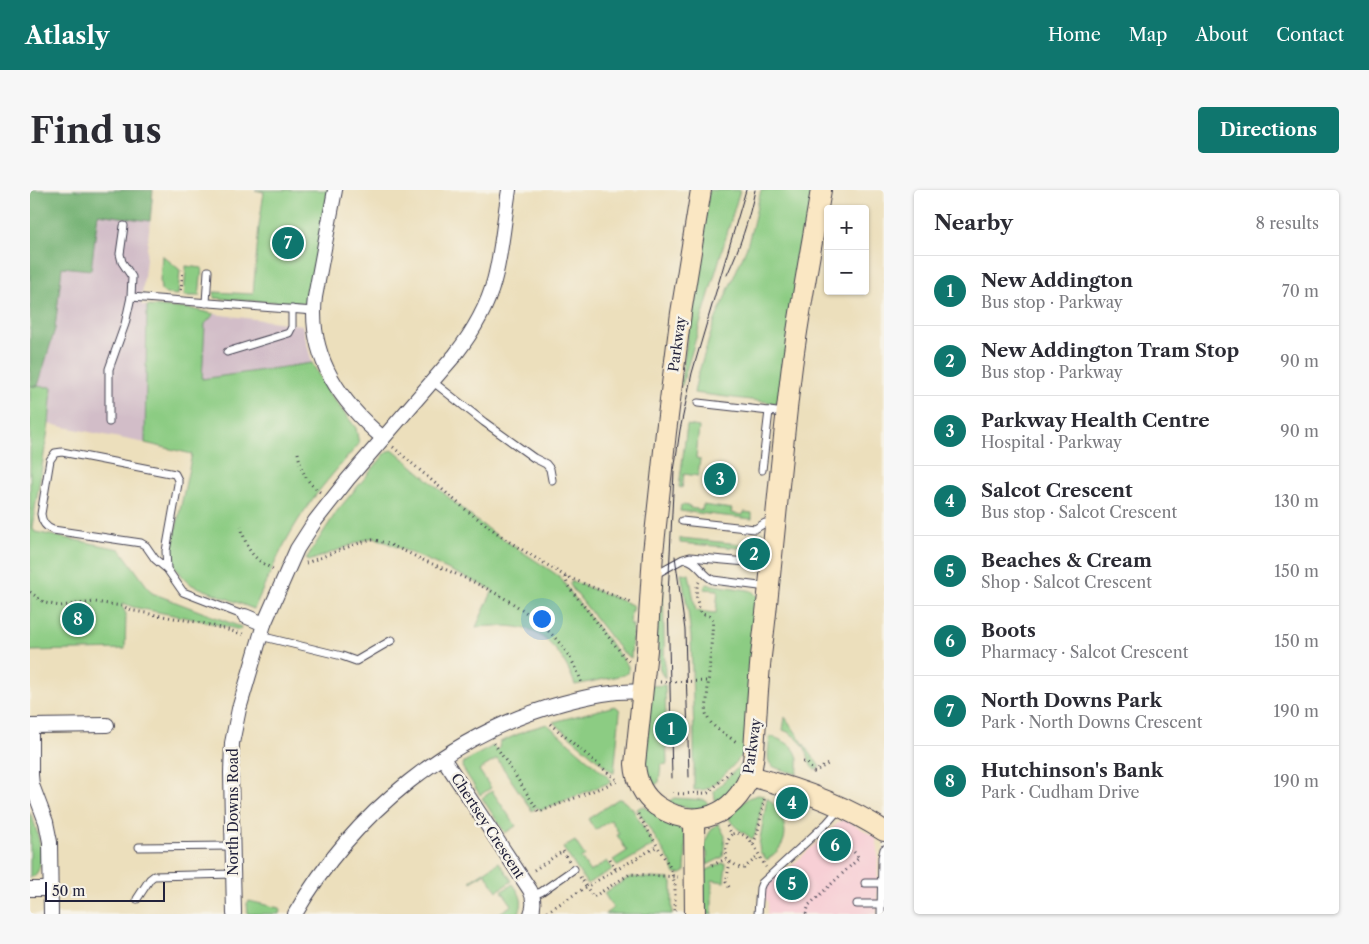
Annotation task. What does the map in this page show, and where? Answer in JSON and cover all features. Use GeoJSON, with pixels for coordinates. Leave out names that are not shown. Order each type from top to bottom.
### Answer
{"type":"FeatureCollection","features":[{"type":"Feature","properties":{"kind":"street"},"geometry":{"type":"LineString","coordinates":[[335,190],[314,311],[314,324],[318,345],[329,374],[343,396],[360,417],[383,438]]}},
{"type":"Feature","properties":{"kind":"street","name":"North Downs Road"},"geometry":{"type":"LineString","coordinates":[[234,914],[231,762],[233,735],[261,632],[287,571],[306,534],[330,500],[455,355],[470,334],[487,302],[496,274],[509,190]]}},
{"type":"Feature","properties":{"kind":"street","name":"Parkway"},"geometry":{"type":"LineString","coordinates":[[701,190],[672,375],[657,510],[647,650],[648,686],[635,764],[637,779],[648,798],[660,808],[694,820],[720,812],[736,798],[752,774],[758,680],[776,524],[778,412],[795,344],[821,190]]}},
{"type":"Feature","properties":{"kind":"street"},"geometry":{"type":"LineString","coordinates":[[245,616],[261,632]]}},
{"type":"Feature","properties":{"kind":"street"},"geometry":{"type":"LineString","coordinates":[[295,914],[328,863],[358,828],[399,790],[443,758],[494,738],[537,711],[611,692],[648,686]]}},
{"type":"Feature","properties":{"kind":"street"},"geometry":{"type":"LineString","coordinates":[[51,914],[50,837],[31,780],[30,726],[107,725]]}},
{"type":"Feature","properties":{"kind":"street","name":"Chertsey Crescent"},"geometry":{"type":"LineString","coordinates":[[443,758],[532,895],[534,905],[532,913]]}},
{"type":"Feature","properties":{"kind":"street"},"geometry":{"type":"LineString","coordinates":[[752,774],[838,806],[884,831]]}},
{"type":"Feature","properties":{"kind":"street"},"geometry":{"type":"LineString","coordinates":[[694,820],[695,914]]}},
{"type":"Feature","properties":{"kind":"street"},"geometry":{"type":"LineString","coordinates":[[30,889],[51,889]]}},
{"type":"Feature","properties":{"kind":"lane"},"geometry":{"type":"LineString","coordinates":[[109,422],[109,369],[125,324],[131,297],[132,277],[122,262],[120,254],[124,226]]}},
{"type":"Feature","properties":{"kind":"lane"},"geometry":{"type":"LineString","coordinates":[[206,303],[208,271]]}},
{"type":"Feature","properties":{"kind":"lane"},"geometry":{"type":"LineString","coordinates":[[131,297],[314,311]]}},
{"type":"Feature","properties":{"kind":"lane"},"geometry":{"type":"LineString","coordinates":[[226,352],[289,333],[292,327],[292,309]]}},
{"type":"Feature","properties":{"kind":"lane"},"geometry":{"type":"LineString","coordinates":[[432,381],[484,422],[534,458],[546,464],[550,469],[552,480]]}},
{"type":"Feature","properties":{"kind":"lane"},"geometry":{"type":"LineString","coordinates":[[698,402],[778,412],[762,470]]}},
{"type":"Feature","properties":{"kind":"lane"},"geometry":{"type":"LineString","coordinates":[[166,569],[166,551],[178,484],[175,474],[62,452],[55,453],[50,460],[41,514],[41,519],[46,526],[53,530],[141,543],[146,546],[155,559],[166,569],[183,592],[245,616]]}},
{"type":"Feature","properties":{"kind":"lane"},"geometry":{"type":"LineString","coordinates":[[682,521],[755,529],[765,524],[776,524]]}},
{"type":"Feature","properties":{"kind":"lane"},"geometry":{"type":"LineString","coordinates":[[652,576],[690,557],[771,564]]}},
{"type":"Feature","properties":{"kind":"lane"},"geometry":{"type":"LineString","coordinates":[[684,559],[693,561],[705,575],[713,580],[769,587]]}},
{"type":"Feature","properties":{"kind":"lane"},"geometry":{"type":"LineString","coordinates":[[261,632],[342,656],[356,662],[392,640]]}},
{"type":"Feature","properties":{"kind":"lane"},"geometry":{"type":"LineString","coordinates":[[758,914],[760,885],[827,824],[838,806]]}},
{"type":"Feature","properties":{"kind":"lane"},"geometry":{"type":"LineString","coordinates":[[139,847],[232,846]]}},
{"type":"Feature","properties":{"kind":"lane"},"geometry":{"type":"LineString","coordinates":[[881,914],[884,849]]}},
{"type":"Feature","properties":{"kind":"lane"},"geometry":{"type":"LineString","coordinates":[[532,895],[541,892],[574,869]]}},
{"type":"Feature","properties":{"kind":"lane"},"geometry":{"type":"LineString","coordinates":[[137,899],[154,876],[233,874]]}},
{"type":"Feature","properties":{"kind":"lane"},"geometry":{"type":"LineString","coordinates":[[865,882],[882,883]]}},
{"type":"Feature","properties":{"kind":"lane"},"geometry":{"type":"LineString","coordinates":[[857,904],[881,904]]}},
{"type":"Feature","properties":{"kind":"path"},"geometry":{"type":"LineString","coordinates":[[180,301],[183,270]]}},
{"type":"Feature","properties":{"kind":"path"},"geometry":{"type":"LineString","coordinates":[[383,438],[480,521],[508,541],[565,576],[650,608]]}},
{"type":"Feature","properties":{"kind":"path"},"geometry":{"type":"LineString","coordinates":[[298,453],[300,466],[306,478],[315,489],[330,500]]}},
{"type":"Feature","properties":{"kind":"path"},"geometry":{"type":"LineString","coordinates":[[241,526],[245,543],[252,554],[264,565],[287,571],[374,540],[488,589],[525,613],[556,638],[576,666],[586,698]]}},
{"type":"Feature","properties":{"kind":"path"},"geometry":{"type":"LineString","coordinates":[[705,575],[696,588],[702,614],[709,616],[713,620],[706,712],[710,722],[745,748]]}},
{"type":"Feature","properties":{"kind":"path"},"geometry":{"type":"LineString","coordinates":[[565,576],[568,586],[626,659],[633,662],[635,650],[647,650]]}},
{"type":"Feature","properties":{"kind":"path"},"geometry":{"type":"LineString","coordinates":[[30,592],[45,603],[60,606],[95,602],[202,623],[261,632]]}},
{"type":"Feature","properties":{"kind":"path"},"geometry":{"type":"LineString","coordinates":[[648,686],[657,682],[709,681]]}},
{"type":"Feature","properties":{"kind":"path"},"geometry":{"type":"LineString","coordinates":[[678,682],[678,687]]}},
{"type":"Feature","properties":{"kind":"path"},"geometry":{"type":"LineString","coordinates":[[494,738],[497,749],[539,812],[618,781],[548,721],[556,719]]}},
{"type":"Feature","properties":{"kind":"path"},"geometry":{"type":"LineString","coordinates":[[803,762],[814,772],[828,764]]}},
{"type":"Feature","properties":{"kind":"path"},"geometry":{"type":"LineString","coordinates":[[648,798],[660,790],[668,794],[682,792],[708,793],[752,774],[758,835],[752,843]]}},
{"type":"Feature","properties":{"kind":"path"},"geometry":{"type":"LineString","coordinates":[[708,793],[732,834]]}},
{"type":"Feature","properties":{"kind":"path"},"geometry":{"type":"LineString","coordinates":[[732,834],[741,834],[752,843],[772,873]]}},
{"type":"Feature","properties":{"kind":"path"},"geometry":{"type":"LineString","coordinates":[[726,859],[727,842],[732,834]]}},
{"type":"Feature","properties":{"kind":"path"},"geometry":{"type":"LineString","coordinates":[[532,913],[546,913],[586,887],[658,846]]}},
{"type":"Feature","properties":{"kind":"path"},"geometry":{"type":"LineString","coordinates":[[530,873],[563,851],[592,897],[630,874],[683,877],[726,859]]}},
{"type":"Feature","properties":{"kind":"path"},"geometry":{"type":"LineString","coordinates":[[806,914],[809,904],[859,858],[854,852]]}},
{"type":"Feature","properties":{"kind":"path"},"geometry":{"type":"LineString","coordinates":[[726,859],[740,868],[744,868],[759,856]]}},
{"type":"Feature","properties":{"kind":"path"},"geometry":{"type":"LineString","coordinates":[[610,859],[616,870]]}},
{"type":"Feature","properties":{"kind":"path"},"geometry":{"type":"LineString","coordinates":[[729,887],[726,882],[730,862]]}},
{"type":"Feature","properties":{"kind":"shaded area"},"geometry":{"type":"Polygon","coordinates":[[[98,214],[150,221],[141,305],[147,306],[145,443],[49,424],[51,387],[38,386],[55,329],[62,267],[91,270],[98,214]]]}},
{"type":"Feature","properties":{"kind":"shaded area"},"geometry":{"type":"Polygon","coordinates":[[[214,314],[302,325],[312,363],[202,379],[205,324],[214,314]]]}},
{"type":"Feature","properties":{"kind":"shaded area"},"geometry":{"type":"Polygon","coordinates":[[[845,819],[876,839],[878,849],[877,914],[767,914],[768,902],[763,896],[769,881],[781,870],[784,873],[841,820],[845,819]]]}},
{"type":"Feature","properties":{"kind":"green space"},"geometry":{"type":"Polygon","coordinates":[[[30,190],[153,190],[150,221],[98,214],[91,270],[62,267],[55,329],[38,386],[30,386],[30,190]]]}},
{"type":"Feature","properties":{"kind":"green space"},"geometry":{"type":"Polygon","coordinates":[[[255,190],[329,190],[309,298],[305,303],[214,298],[214,292],[253,294],[264,192],[255,190]]]}},
{"type":"Feature","properties":{"kind":"green space"},"geometry":{"type":"Polygon","coordinates":[[[709,190],[740,190],[680,387],[709,190]]]}},
{"type":"Feature","properties":{"kind":"green space"},"geometry":{"type":"Polygon","coordinates":[[[761,190],[813,190],[779,401],[775,403],[694,393],[714,323],[747,246],[761,190]]]}},
{"type":"Feature","properties":{"kind":"green space"},"geometry":{"type":"Polygon","coordinates":[[[162,255],[180,270],[178,295],[166,294],[161,290],[162,255]]]}},
{"type":"Feature","properties":{"kind":"green space"},"geometry":{"type":"Polygon","coordinates":[[[186,266],[202,268],[199,296],[184,296],[186,266]]]}},
{"type":"Feature","properties":{"kind":"green space"},"geometry":{"type":"Polygon","coordinates":[[[147,306],[192,309],[214,314],[205,324],[202,379],[312,363],[329,393],[356,428],[359,444],[320,490],[292,530],[254,609],[192,585],[174,565],[172,548],[192,454],[145,443],[147,306]]]}},
{"type":"Feature","properties":{"kind":"green space"},"geometry":{"type":"Polygon","coordinates":[[[30,386],[52,387],[49,424],[32,527],[35,532],[120,549],[152,593],[241,627],[240,630],[133,607],[123,603],[122,606],[126,614],[125,649],[30,651],[30,386]]]}},
{"type":"Feature","properties":{"kind":"green space"},"geometry":{"type":"Polygon","coordinates":[[[687,425],[699,427],[696,458],[700,459],[698,476],[684,474],[682,488],[679,487],[687,425]]]}},
{"type":"Feature","properties":{"kind":"green space"},"geometry":{"type":"Polygon","coordinates":[[[390,450],[395,451],[489,530],[560,577],[628,666],[628,672],[624,675],[575,685],[562,658],[540,636],[517,627],[476,627],[493,590],[376,538],[370,538],[309,561],[306,559],[337,511],[390,450]]]}},
{"type":"Feature","properties":{"kind":"green space"},"geometry":{"type":"Polygon","coordinates":[[[681,505],[702,510],[703,505],[732,509],[731,513],[743,515],[744,512],[752,513],[752,519],[680,511],[681,505]]]}},
{"type":"Feature","properties":{"kind":"green space"},"geometry":{"type":"Polygon","coordinates":[[[762,532],[761,550],[680,543],[680,538],[759,546],[762,532]]]}},
{"type":"Feature","properties":{"kind":"green space"},"geometry":{"type":"Polygon","coordinates":[[[681,573],[689,574],[696,611],[716,613],[718,590],[704,589],[706,584],[752,591],[758,597],[745,751],[721,778],[710,787],[702,790],[694,790],[691,637],[681,573]]]}},
{"type":"Feature","properties":{"kind":"green space"},"geometry":{"type":"Polygon","coordinates":[[[572,581],[633,606],[630,625],[633,625],[631,658],[622,652],[572,588],[570,584],[572,581]]]}},
{"type":"Feature","properties":{"kind":"green space"},"geometry":{"type":"Polygon","coordinates":[[[663,582],[665,678],[660,669],[660,651],[654,647],[660,587],[663,582]]]}},
{"type":"Feature","properties":{"kind":"green space"},"geometry":{"type":"Polygon","coordinates":[[[665,685],[667,764],[661,765],[659,782],[652,787],[644,767],[650,686],[665,685]]]}},
{"type":"Feature","properties":{"kind":"green space"},"geometry":{"type":"Polygon","coordinates":[[[615,706],[620,712],[613,773],[553,722],[615,706]]]}},
{"type":"Feature","properties":{"kind":"green space"},"geometry":{"type":"Polygon","coordinates":[[[785,717],[820,767],[815,770],[813,769],[802,744],[791,734],[783,730],[785,717]]]}},
{"type":"Feature","properties":{"kind":"green space"},"geometry":{"type":"Polygon","coordinates":[[[547,724],[608,777],[611,782],[541,810],[537,807],[532,811],[497,759],[479,770],[491,788],[480,795],[462,767],[464,762],[493,746],[497,750],[500,742],[547,724]]]}},
{"type":"Feature","properties":{"kind":"green space"},"geometry":{"type":"Polygon","coordinates":[[[770,736],[789,745],[796,753],[798,759],[797,774],[779,769],[770,764],[768,755],[770,736]]]}},
{"type":"Feature","properties":{"kind":"green space"},"geometry":{"type":"Polygon","coordinates":[[[743,763],[739,780],[718,803],[715,799],[714,791],[743,763]]]}},
{"type":"Feature","properties":{"kind":"green space"},"geometry":{"type":"Polygon","coordinates":[[[492,791],[516,826],[505,833],[482,798],[492,791]]]}},
{"type":"Feature","properties":{"kind":"green space"},"geometry":{"type":"Polygon","coordinates":[[[758,795],[764,796],[755,835],[752,839],[736,827],[728,817],[748,798],[758,795]]]}},
{"type":"Feature","properties":{"kind":"green space"},"geometry":{"type":"Polygon","coordinates":[[[674,798],[705,800],[710,807],[688,808],[668,802],[674,798]]]}},
{"type":"Feature","properties":{"kind":"green space"},"geometry":{"type":"Polygon","coordinates":[[[767,798],[772,802],[783,820],[785,834],[780,848],[767,860],[760,852],[759,845],[767,798]]]}},
{"type":"Feature","properties":{"kind":"green space"},"geometry":{"type":"Polygon","coordinates":[[[618,799],[621,799],[632,808],[654,845],[618,866],[613,860],[627,851],[617,835],[619,834],[611,820],[595,830],[588,819],[618,799]]]}},
{"type":"Feature","properties":{"kind":"green space"},"geometry":{"type":"Polygon","coordinates":[[[642,806],[670,821],[683,832],[686,846],[685,872],[675,874],[670,861],[637,809],[642,806]]]}},
{"type":"Feature","properties":{"kind":"green space"},"geometry":{"type":"Polygon","coordinates":[[[30,813],[36,828],[41,858],[36,874],[30,878],[30,813]]]}},
{"type":"Feature","properties":{"kind":"green space"},"geometry":{"type":"Polygon","coordinates":[[[718,823],[725,836],[723,857],[707,865],[707,852],[704,851],[705,843],[710,832],[718,823]]]}},
{"type":"Feature","properties":{"kind":"green space"},"geometry":{"type":"Polygon","coordinates":[[[575,841],[585,856],[581,858],[590,872],[607,861],[613,869],[587,884],[563,848],[575,841]]]}},
{"type":"Feature","properties":{"kind":"green space"},"geometry":{"type":"Polygon","coordinates":[[[499,862],[512,881],[497,891],[485,873],[470,881],[499,862]]]}},
{"type":"Feature","properties":{"kind":"green space"},"geometry":{"type":"Polygon","coordinates":[[[722,863],[726,864],[724,882],[712,880],[712,914],[704,914],[703,872],[722,863]]]}},
{"type":"Feature","properties":{"kind":"green space"},"geometry":{"type":"Polygon","coordinates":[[[630,877],[669,879],[672,883],[672,914],[605,914],[613,908],[604,893],[630,877]]]}},
{"type":"Feature","properties":{"kind":"green space"},"geometry":{"type":"Polygon","coordinates":[[[513,884],[521,898],[518,914],[498,914],[512,905],[502,891],[513,884]]]}},
{"type":"Feature","properties":{"kind":"green space"},"geometry":{"type":"Polygon","coordinates":[[[249,901],[279,908],[279,914],[248,914],[247,903],[249,901]]]}},
{"type":"Feature","properties":{"kind":"tram line"},"geometry":{"type":"LineString","coordinates":[[672,778],[668,596],[674,471],[680,430],[692,373],[746,190]]}},
{"type":"Feature","properties":{"kind":"tram line"},"geometry":{"type":"LineString","coordinates":[[727,275],[744,233],[755,190]]}},
{"type":"Feature","properties":{"kind":"tram line"},"geometry":{"type":"LineString","coordinates":[[675,556],[685,630],[689,777]]}},
{"type":"Feature","properties":{"kind":"place","name":"North Downs Park"},"geometry":{"type":"Point","coordinates":[288,243]}},
{"type":"Feature","properties":{"kind":"place","name":"Parkway Health Centre"},"geometry":{"type":"Point","coordinates":[720,479]}},
{"type":"Feature","properties":{"kind":"place","name":"New Addington Tram Stop"},"geometry":{"type":"Point","coordinates":[754,554]}},
{"type":"Feature","properties":{"kind":"place","name":"Hutchinson's Bank"},"geometry":{"type":"Point","coordinates":[78,619]}},
{"type":"Feature","properties":{"kind":"place","name":"New Addington"},"geometry":{"type":"Point","coordinates":[671,729]}},
{"type":"Feature","properties":{"kind":"place","name":"Salcot Crescent"},"geometry":{"type":"Point","coordinates":[792,803]}},
{"type":"Feature","properties":{"kind":"place","name":"Boots"},"geometry":{"type":"Point","coordinates":[835,845]}},
{"type":"Feature","properties":{"kind":"place","name":"Beaches & Cream"},"geometry":{"type":"Point","coordinates":[792,884]}}]}
